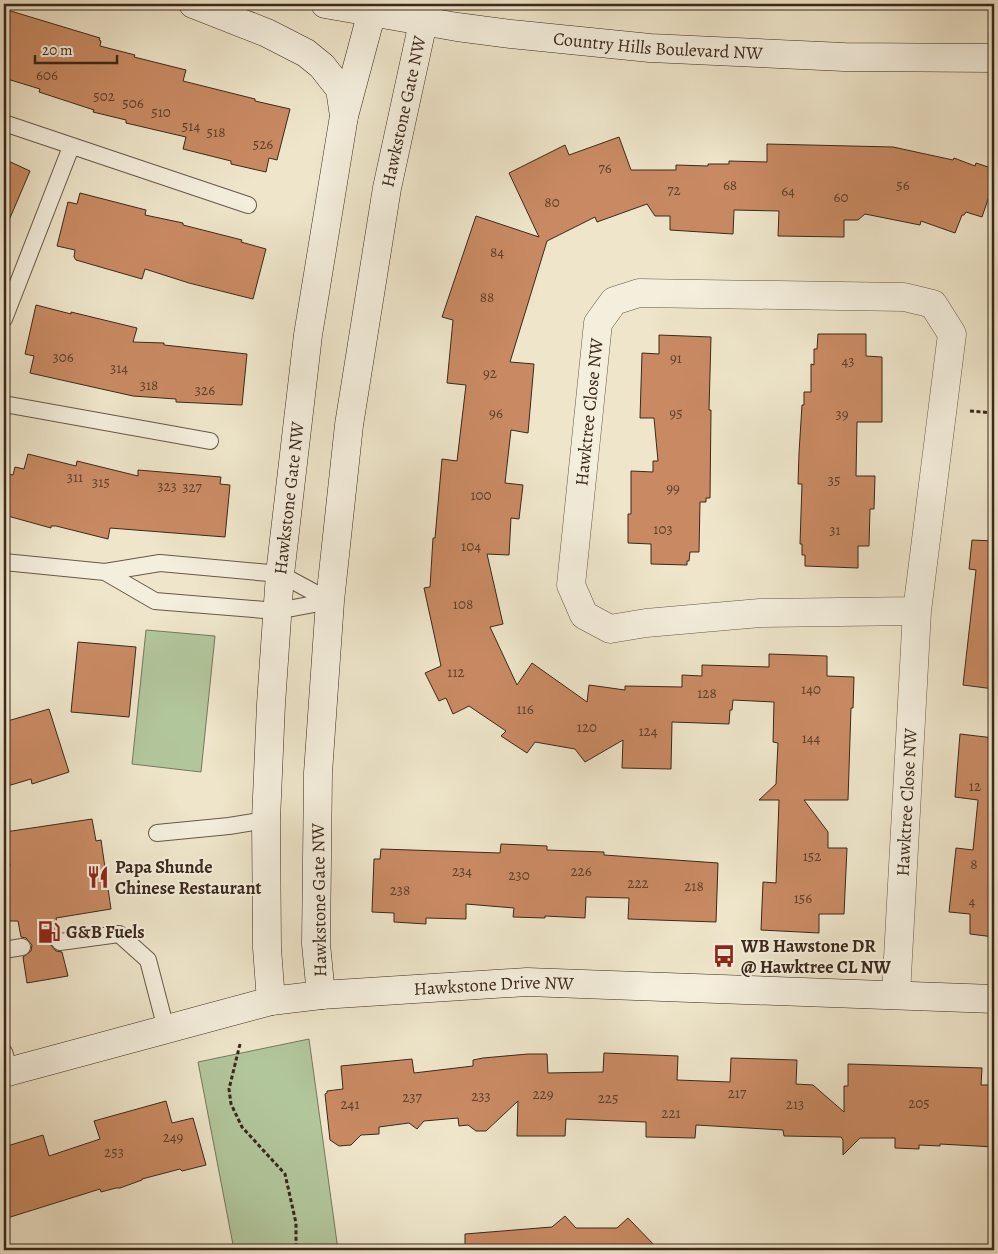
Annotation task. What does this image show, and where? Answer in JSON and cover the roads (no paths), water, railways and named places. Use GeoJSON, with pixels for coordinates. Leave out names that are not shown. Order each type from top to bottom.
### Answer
{"type":"FeatureCollection","features":[{"type":"Feature","properties":{"kind":"street"},"geometry":{"type":"LineString","coordinates":[[193,4],[267,33],[306,53],[322,66],[340,90],[344,116]]}},
{"type":"Feature","properties":{"kind":"street","name":"Country Hills Boulevard NW"},"geometry":{"type":"LineString","coordinates":[[325,4],[425,12],[511,34],[650,48],[844,57],[994,58]]}},
{"type":"Feature","properties":{"kind":"street","name":"Hawkstone Gate NW"},"geometry":{"type":"LineString","coordinates":[[272,1001],[266,948],[266,820],[270,704],[280,574],[308,335],[344,116],[373,8]]}},
{"type":"Feature","properties":{"kind":"street","name":"Hawkstone Gate NW"},"geometry":{"type":"LineString","coordinates":[[321,995],[316,944],[318,772],[330,601],[350,415],[387,188],[425,12]]}},
{"type":"Feature","properties":{"kind":"street","name":"Hawktree Close NW"},"geometry":{"type":"LineString","coordinates":[[896,994],[916,610],[952,334],[933,304],[904,297],[639,293],[614,301],[598,323],[571,585],[584,615],[610,628],[760,613],[916,610]]}},
{"type":"Feature","properties":{"kind":"street","name":"Hawkstone Drive NW"},"geometry":{"type":"LineString","coordinates":[[6,1065],[166,1029],[272,1001],[321,995],[527,982],[994,999]]}},
{"type":"Feature","properties":{"kind":"lane"},"geometry":{"type":"LineString","coordinates":[[4,123],[248,205]]}},
{"type":"Feature","properties":{"kind":"lane"},"geometry":{"type":"LineString","coordinates":[[4,319],[71,147]]}},
{"type":"Feature","properties":{"kind":"lane"},"geometry":{"type":"LineString","coordinates":[[4,404],[210,440]]}},
{"type":"Feature","properties":{"kind":"lane"},"geometry":{"type":"LineString","coordinates":[[4,562],[105,572],[160,563],[280,574],[330,601]]}},
{"type":"Feature","properties":{"kind":"lane"},"geometry":{"type":"LineString","coordinates":[[105,572],[155,601],[277,610],[330,601]]}},
{"type":"Feature","properties":{"kind":"lane"},"geometry":{"type":"LineString","coordinates":[[157,833],[229,826],[266,820]]}},
{"type":"Feature","properties":{"kind":"lane"},"geometry":{"type":"LineString","coordinates":[[60,942],[119,934],[148,960],[166,1029]]}},
{"type":"Feature","properties":{"kind":"lane"},"geometry":{"type":"LineString","coordinates":[[4,950],[22,948]]}},
{"type":"Feature","properties":{"kind":"place","name":"Papa Shunde Chinese Restaurant"},"geometry":{"type":"Point","coordinates":[98,877]}},
{"type":"Feature","properties":{"kind":"place","name":"G&B Fuels"},"geometry":{"type":"Point","coordinates":[49,932]}},
{"type":"Feature","properties":{"kind":"place","name":"WB Hawstone DR @ Hawktree CL NW"},"geometry":{"type":"Point","coordinates":[724,956]}}]}
